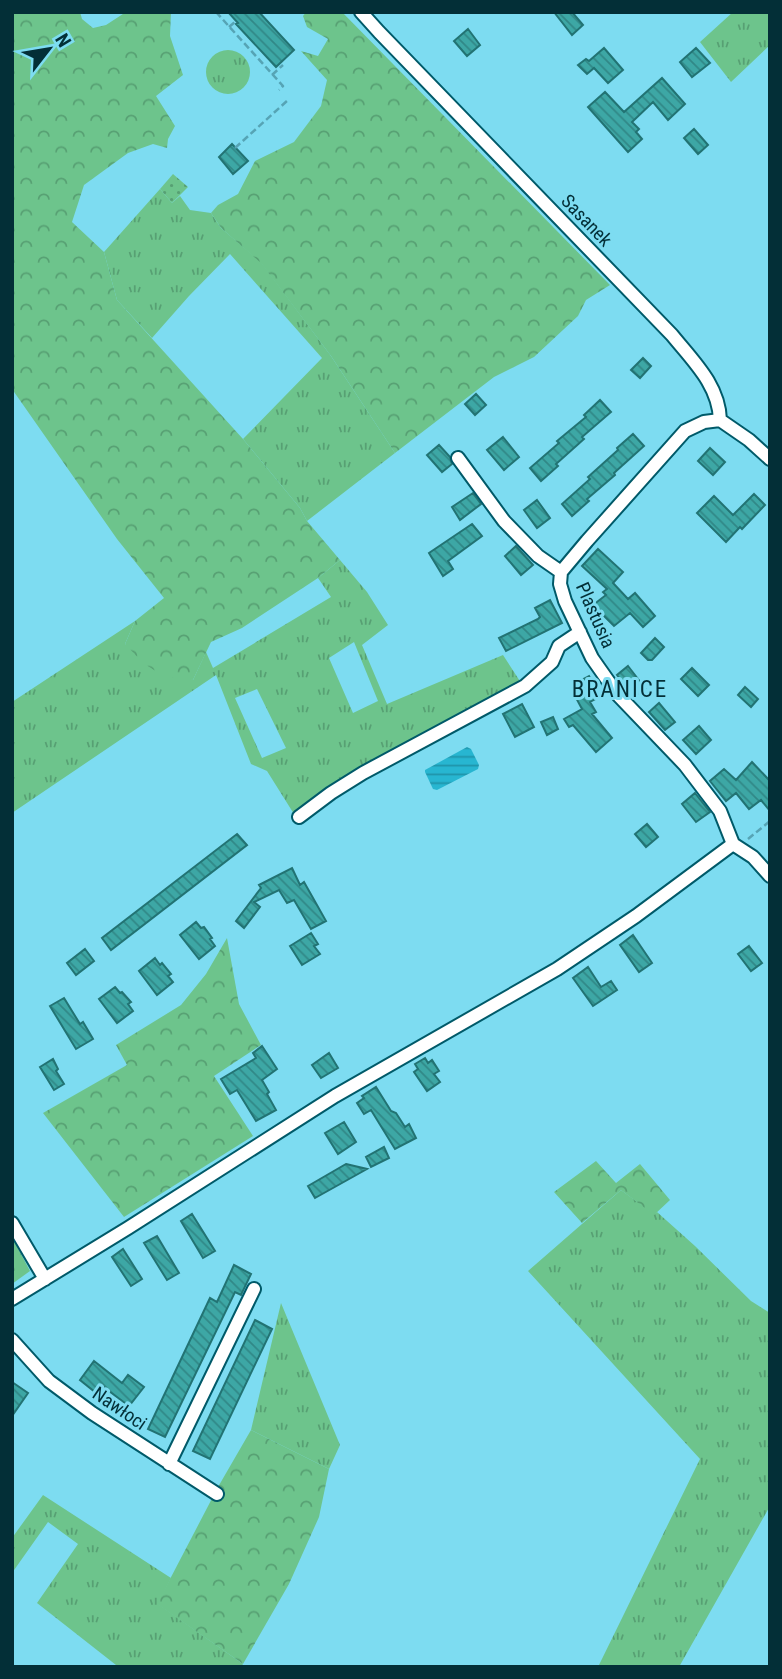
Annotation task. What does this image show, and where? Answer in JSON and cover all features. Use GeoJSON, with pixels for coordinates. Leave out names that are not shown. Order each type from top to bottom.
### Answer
{"type":"FeatureCollection","features":[{"type":"Feature","properties":{"kind":"street","name":"Sasanek"},"geometry":{"type":"LineString","coordinates":[[361,12],[672,335],[708,379],[720,409],[720,420]]}},
{"type":"Feature","properties":{"kind":"street"},"geometry":{"type":"LineString","coordinates":[[720,420],[770,459]]}},
{"type":"Feature","properties":{"kind":"street","name":"Plastusia"},"geometry":{"type":"LineString","coordinates":[[720,420],[704,422],[685,431],[561,572],[560,584],[565,601],[592,658],[618,695],[685,765],[720,811],[733,844]]}},
{"type":"Feature","properties":{"kind":"street"},"geometry":{"type":"LineString","coordinates":[[458,458],[504,521],[538,556],[561,572]]}},
{"type":"Feature","properties":{"kind":"street"},"geometry":{"type":"LineString","coordinates":[[299,817],[363,773],[524,686],[552,662],[559,646],[580,632]]}},
{"type":"Feature","properties":{"kind":"street"},"geometry":{"type":"LineString","coordinates":[[12,1299],[335,1096],[556,969],[636,916],[733,844],[753,857],[770,876]]}},
{"type":"Feature","properties":{"kind":"street"},"geometry":{"type":"LineString","coordinates":[[12,1223],[44,1279]]}},
{"type":"Feature","properties":{"kind":"street"},"geometry":{"type":"LineString","coordinates":[[169,1464],[254,1289]]}},
{"type":"Feature","properties":{"kind":"street","name":"Nawłoci"},"geometry":{"type":"LineString","coordinates":[[12,1339],[49,1381],[92,1413],[217,1494]]}},
{"type":"Feature","properties":{"kind":"path"},"geometry":{"type":"LineString","coordinates":[[216,12],[283,86],[279,90]]}},
{"type":"Feature","properties":{"kind":"path"},"geometry":{"type":"LineString","coordinates":[[229,27],[236,21]]}},
{"type":"Feature","properties":{"kind":"path"},"geometry":{"type":"LineString","coordinates":[[250,51],[256,46]]}},
{"type":"Feature","properties":{"kind":"path"},"geometry":{"type":"LineString","coordinates":[[272,75],[284,65]]}},
{"type":"Feature","properties":{"kind":"path"},"geometry":{"type":"LineString","coordinates":[[235,148],[288,100]]}},
{"type":"Feature","properties":{"kind":"path"},"geometry":{"type":"LineString","coordinates":[[753,835],[770,821]]}},
{"type":"Feature","properties":{"kind":"green space"},"geometry":{"type":"Polygon","coordinates":[[[12,12],[80,12],[82,19],[93,28],[106,25],[126,12],[171,12],[170,36],[183,75],[156,96],[175,126],[168,139],[167,148],[153,144],[128,153],[84,185],[72,222],[104,252],[117,300],[243,439],[340,560],[318,578],[242,628],[211,642],[193,680],[165,677],[143,663],[125,644],[135,621],[164,598],[117,539],[12,389],[12,12]]]}},
{"type":"Feature","properties":{"kind":"green space"},"geometry":{"type":"Polygon","coordinates":[[[306,12],[342,12],[610,285],[586,300],[578,316],[534,357],[494,377],[395,453],[331,356],[261,263],[221,228],[211,213],[218,205],[238,194],[255,161],[294,142],[321,106],[327,80],[301,51],[318,56],[328,39],[307,27],[303,16],[306,12]]]}},
{"type":"Feature","properties":{"kind":"green space"},"geometry":{"type":"Polygon","coordinates":[[[733,12],[770,12],[770,45],[731,82],[700,42],[733,12]]]}},
{"type":"Feature","properties":{"kind":"green space"},"geometry":{"type":"Polygon","coordinates":[[[228,50],[243,57],[250,72],[243,87],[228,94],[213,87],[206,72],[213,57],[228,50]]]}},
{"type":"Feature","properties":{"kind":"green space"},"geometry":{"type":"Polygon","coordinates":[[[173,174],[188,187],[172,203],[160,189],[173,174]]]}},
{"type":"Feature","properties":{"kind":"green space"},"geometry":{"type":"Polygon","coordinates":[[[160,189],[172,203],[180,196],[190,210],[211,213],[221,228],[261,262],[331,356],[395,453],[307,521],[300,508],[243,439],[322,358],[230,254],[152,338],[117,300],[104,252],[160,189]]]}},
{"type":"Feature","properties":{"kind":"green space"},"geometry":{"type":"Polygon","coordinates":[[[340,560],[367,592],[388,625],[362,645],[387,704],[503,655],[527,692],[353,786],[299,822],[267,771],[251,764],[216,675],[12,813],[12,702],[135,621],[125,644],[193,680],[206,652],[213,668],[331,597],[318,578],[340,560]],[[354,642],[329,658],[353,713],[378,701],[354,642]],[[257,689],[235,698],[262,758],[286,748],[257,689]]]}},
{"type":"Feature","properties":{"kind":"green space"},"geometry":{"type":"Polygon","coordinates":[[[227,938],[239,1004],[261,1045],[214,1076],[253,1136],[124,1217],[43,1113],[127,1065],[116,1045],[181,1005],[206,974],[227,938]]]}},
{"type":"Feature","properties":{"kind":"green space"},"geometry":{"type":"Polygon","coordinates":[[[596,1161],[616,1183],[640,1164],[670,1200],[654,1215],[621,1190],[582,1223],[554,1192],[596,1161]]]}},
{"type":"Feature","properties":{"kind":"green space"},"geometry":{"type":"Polygon","coordinates":[[[621,1190],[654,1214],[657,1212],[751,1301],[770,1313],[770,1506],[679,1667],[598,1667],[700,1459],[528,1271],[621,1190]]]}},
{"type":"Feature","properties":{"kind":"green space"},"geometry":{"type":"Polygon","coordinates":[[[12,1237],[30,1271],[12,1284],[12,1237]]]}},
{"type":"Feature","properties":{"kind":"green space"},"geometry":{"type":"Polygon","coordinates":[[[281,1303],[340,1445],[329,1469],[251,1430],[281,1303]]]}},
{"type":"Feature","properties":{"kind":"green space"},"geometry":{"type":"Polygon","coordinates":[[[251,1430],[329,1469],[319,1517],[289,1584],[243,1664],[157,1604],[251,1430]]]}},
{"type":"Feature","properties":{"kind":"green space"},"geometry":{"type":"Polygon","coordinates":[[[43,1495],[171,1578],[158,1604],[243,1664],[241,1667],[115,1667],[116,1665],[37,1603],[78,1544],[48,1522],[12,1573],[12,1538],[43,1495]]]}},
{"type":"Feature","properties":{"kind":"water"},"geometry":{"type":"Polygon","coordinates":[[[467,747],[471,749],[479,765],[478,769],[437,790],[433,789],[425,770],[467,747]]]}},
{"type":"Feature","properties":{"kind":"building"},"geometry":{"type":"Polygon","coordinates":[[[228,12],[259,12],[294,50],[276,67],[228,12]]]}},
{"type":"Feature","properties":{"kind":"building"},"geometry":{"type":"Polygon","coordinates":[[[554,12],[572,12],[583,25],[572,35],[554,12]]]}},
{"type":"Feature","properties":{"kind":"building"},"geometry":{"type":"Polygon","coordinates":[[[468,29],[480,45],[467,56],[454,41],[468,29]]]}},
{"type":"Feature","properties":{"kind":"building"},"geometry":{"type":"Polygon","coordinates":[[[604,48],[623,70],[608,83],[594,68],[587,74],[578,65],[586,59],[589,61],[604,48]]]}},
{"type":"Feature","properties":{"kind":"building"},"geometry":{"type":"Polygon","coordinates":[[[696,48],[710,63],[692,77],[680,62],[696,48]]]}},
{"type":"Feature","properties":{"kind":"building"},"geometry":{"type":"Polygon","coordinates":[[[662,78],[685,104],[668,120],[653,102],[632,122],[639,129],[636,132],[642,139],[628,152],[588,107],[605,92],[624,112],[662,78]]]}},
{"type":"Feature","properties":{"kind":"building"},"geometry":{"type":"Polygon","coordinates":[[[694,129],[708,145],[698,154],[684,138],[694,129]]]}},
{"type":"Feature","properties":{"kind":"building"},"geometry":{"type":"Polygon","coordinates":[[[232,144],[248,161],[233,174],[219,157],[232,144]]]}},
{"type":"Feature","properties":{"kind":"building"},"geometry":{"type":"Polygon","coordinates":[[[643,358],[651,366],[640,378],[631,370],[643,358]]]}},
{"type":"Feature","properties":{"kind":"building"},"geometry":{"type":"Polygon","coordinates":[[[476,394],[486,405],[475,415],[465,404],[476,394]]]}},
{"type":"Feature","properties":{"kind":"building"},"geometry":{"type":"Polygon","coordinates":[[[600,400],[611,412],[582,437],[584,439],[541,481],[530,468],[586,417],[584,415],[600,400]]]}},
{"type":"Feature","properties":{"kind":"building"},"geometry":{"type":"Polygon","coordinates":[[[633,434],[644,446],[572,516],[562,504],[633,434]]]}},
{"type":"Feature","properties":{"kind":"building"},"geometry":{"type":"Polygon","coordinates":[[[503,437],[519,457],[504,470],[487,450],[503,437]]]}},
{"type":"Feature","properties":{"kind":"building"},"geometry":{"type":"Polygon","coordinates":[[[439,445],[450,457],[452,464],[442,472],[427,455],[439,445]]]}},
{"type":"Feature","properties":{"kind":"building"},"geometry":{"type":"Polygon","coordinates":[[[710,448],[725,462],[713,475],[698,461],[710,448]]]}},
{"type":"Feature","properties":{"kind":"building"},"geometry":{"type":"Polygon","coordinates":[[[473,493],[481,504],[460,520],[452,507],[473,493]]]}},
{"type":"Feature","properties":{"kind":"building"},"geometry":{"type":"Polygon","coordinates":[[[754,494],[765,505],[726,542],[697,513],[714,496],[733,515],[754,494]]]}},
{"type":"Feature","properties":{"kind":"building"},"geometry":{"type":"Polygon","coordinates":[[[537,500],[550,518],[537,528],[524,510],[537,500]]]}},
{"type":"Feature","properties":{"kind":"building"},"geometry":{"type":"Polygon","coordinates":[[[472,524],[482,536],[448,561],[453,569],[443,576],[429,553],[472,524]]]}},
{"type":"Feature","properties":{"kind":"building"},"geometry":{"type":"Polygon","coordinates":[[[516,546],[533,565],[521,575],[505,556],[516,546]]]}},
{"type":"Feature","properties":{"kind":"building"},"geometry":{"type":"Polygon","coordinates":[[[598,549],[623,572],[613,583],[628,599],[635,593],[655,616],[643,627],[630,613],[614,626],[593,605],[606,595],[603,592],[607,589],[582,566],[598,549]]]}},
{"type":"Feature","properties":{"kind":"building"},"geometry":{"type":"Polygon","coordinates":[[[550,600],[562,623],[506,651],[499,638],[538,619],[540,617],[535,608],[550,600]]]}},
{"type":"Feature","properties":{"kind":"building"},"geometry":{"type":"Polygon","coordinates":[[[655,638],[664,647],[652,660],[648,660],[641,653],[655,638]]]}},
{"type":"Feature","properties":{"kind":"building"},"geometry":{"type":"Polygon","coordinates":[[[628,666],[645,688],[634,697],[617,675],[628,666]]]}},
{"type":"Feature","properties":{"kind":"building"},"geometry":{"type":"Polygon","coordinates":[[[692,668],[709,685],[698,696],[681,679],[692,668]]]}},
{"type":"Feature","properties":{"kind":"building"},"geometry":{"type":"Polygon","coordinates":[[[589,676],[599,697],[590,702],[596,712],[592,714],[612,738],[596,752],[573,725],[569,727],[564,719],[582,709],[574,694],[578,692],[574,684],[589,676]]]}},
{"type":"Feature","properties":{"kind":"building"},"geometry":{"type":"Polygon","coordinates":[[[745,687],[758,699],[751,707],[738,695],[745,687]]]}},
{"type":"Feature","properties":{"kind":"building"},"geometry":{"type":"Polygon","coordinates":[[[659,703],[675,722],[665,730],[649,712],[659,703]]]}},
{"type":"Feature","properties":{"kind":"building"},"geometry":{"type":"Polygon","coordinates":[[[522,704],[534,727],[515,737],[503,714],[522,704]]]}},
{"type":"Feature","properties":{"kind":"building"},"geometry":{"type":"Polygon","coordinates":[[[553,717],[558,729],[547,735],[541,722],[553,717]]]}},
{"type":"Feature","properties":{"kind":"building"},"geometry":{"type":"Polygon","coordinates":[[[699,726],[711,740],[696,754],[683,740],[699,726]]]}},
{"type":"Feature","properties":{"kind":"building"},"geometry":{"type":"Polygon","coordinates":[[[752,762],[770,781],[770,811],[761,800],[749,809],[736,793],[726,801],[710,781],[724,769],[736,780],[752,762]]]}},
{"type":"Feature","properties":{"kind":"building"},"geometry":{"type":"Polygon","coordinates":[[[695,793],[710,812],[696,822],[682,804],[695,793]]]}},
{"type":"Feature","properties":{"kind":"building"},"geometry":{"type":"Polygon","coordinates":[[[647,824],[658,837],[646,847],[635,834],[647,824]]]}},
{"type":"Feature","properties":{"kind":"building"},"geometry":{"type":"Polygon","coordinates":[[[237,834],[247,845],[111,950],[102,938],[237,834]]]}},
{"type":"Feature","properties":{"kind":"building"},"geometry":{"type":"Polygon","coordinates":[[[292,868],[300,885],[304,882],[326,921],[311,929],[294,900],[287,903],[279,890],[254,902],[260,907],[244,928],[236,921],[261,888],[259,885],[292,868]]]}},
{"type":"Feature","properties":{"kind":"building"},"geometry":{"type":"Polygon","coordinates":[[[196,922],[201,928],[204,927],[215,946],[199,959],[180,935],[196,922]]]}},
{"type":"Feature","properties":{"kind":"building"},"geometry":{"type":"Polygon","coordinates":[[[311,933],[318,944],[314,946],[320,954],[302,965],[290,946],[311,933]]]}},
{"type":"Feature","properties":{"kind":"building"},"geometry":{"type":"Polygon","coordinates":[[[633,935],[652,963],[639,972],[620,945],[633,935]]]}},
{"type":"Feature","properties":{"kind":"building"},"geometry":{"type":"Polygon","coordinates":[[[749,946],[762,963],[751,971],[738,954],[749,946]]]}},
{"type":"Feature","properties":{"kind":"building"},"geometry":{"type":"Polygon","coordinates":[[[85,949],[94,961],[76,975],[67,963],[85,949]]]}},
{"type":"Feature","properties":{"kind":"building"},"geometry":{"type":"Polygon","coordinates":[[[155,958],[171,974],[168,976],[173,982],[157,995],[139,971],[155,958]]]}},
{"type":"Feature","properties":{"kind":"building"},"geometry":{"type":"Polygon","coordinates":[[[588,967],[601,987],[611,981],[617,990],[593,1006],[573,978],[588,967]]]}},
{"type":"Feature","properties":{"kind":"building"},"geometry":{"type":"Polygon","coordinates":[[[115,987],[131,1002],[128,1004],[133,1011],[117,1023],[99,999],[115,987]]]}},
{"type":"Feature","properties":{"kind":"building"},"geometry":{"type":"Polygon","coordinates":[[[64,998],[93,1039],[76,1049],[50,1006],[64,998]]]}},
{"type":"Feature","properties":{"kind":"building"},"geometry":{"type":"Polygon","coordinates":[[[262,1046],[277,1069],[262,1080],[276,1110],[256,1121],[237,1090],[230,1094],[221,1079],[256,1058],[253,1053],[262,1046]]]}},
{"type":"Feature","properties":{"kind":"building"},"geometry":{"type":"Polygon","coordinates":[[[329,1053],[338,1068],[321,1078],[312,1065],[329,1053]]]}},
{"type":"Feature","properties":{"kind":"building"},"geometry":{"type":"Polygon","coordinates":[[[425,1058],[428,1063],[432,1060],[439,1071],[434,1074],[440,1082],[427,1091],[414,1072],[418,1069],[415,1064],[425,1058]]]}},
{"type":"Feature","properties":{"kind":"building"},"geometry":{"type":"Polygon","coordinates":[[[53,1059],[64,1084],[54,1090],[40,1067],[53,1059]]]}},
{"type":"Feature","properties":{"kind":"building"},"geometry":{"type":"Polygon","coordinates":[[[376,1087],[405,1127],[409,1124],[416,1138],[395,1149],[371,1110],[364,1114],[357,1103],[364,1098],[362,1096],[376,1087]]]}},
{"type":"Feature","properties":{"kind":"building"},"geometry":{"type":"Polygon","coordinates":[[[344,1122],[356,1142],[338,1154],[325,1133],[344,1122]]]}},
{"type":"Feature","properties":{"kind":"building"},"geometry":{"type":"Polygon","coordinates":[[[384,1147],[389,1158],[371,1167],[366,1157],[384,1147]]]}},
{"type":"Feature","properties":{"kind":"building"},"geometry":{"type":"Polygon","coordinates":[[[346,1164],[367,1169],[315,1198],[308,1186],[346,1164]]]}},
{"type":"Feature","properties":{"kind":"building"},"geometry":{"type":"Polygon","coordinates":[[[192,1214],[215,1251],[203,1258],[181,1221],[192,1214]]]}},
{"type":"Feature","properties":{"kind":"building"},"geometry":{"type":"Polygon","coordinates":[[[157,1236],[179,1273],[167,1280],[144,1243],[157,1236]]]}},
{"type":"Feature","properties":{"kind":"building"},"geometry":{"type":"Polygon","coordinates":[[[123,1249],[142,1279],[131,1286],[112,1257],[123,1249]]]}},
{"type":"Feature","properties":{"kind":"building"},"geometry":{"type":"Polygon","coordinates":[[[234,1265],[251,1274],[241,1295],[235,1292],[165,1437],[148,1429],[210,1298],[217,1302],[234,1265]]]}},
{"type":"Feature","properties":{"kind":"building"},"geometry":{"type":"Polygon","coordinates":[[[255,1320],[272,1329],[210,1459],[193,1451],[255,1320]]]}},
{"type":"Feature","properties":{"kind":"building"},"geometry":{"type":"Polygon","coordinates":[[[94,1361],[122,1383],[128,1375],[144,1387],[129,1406],[101,1385],[95,1392],[80,1380],[94,1361]]]}},
{"type":"Feature","properties":{"kind":"building"},"geometry":{"type":"Polygon","coordinates":[[[12,1382],[28,1393],[12,1416],[12,1382]]]}},
{"type":"Feature","properties":{"kind":"district","name":"BRANICE"},"geometry":{"type":"Point","coordinates":[620,689]}}]}
